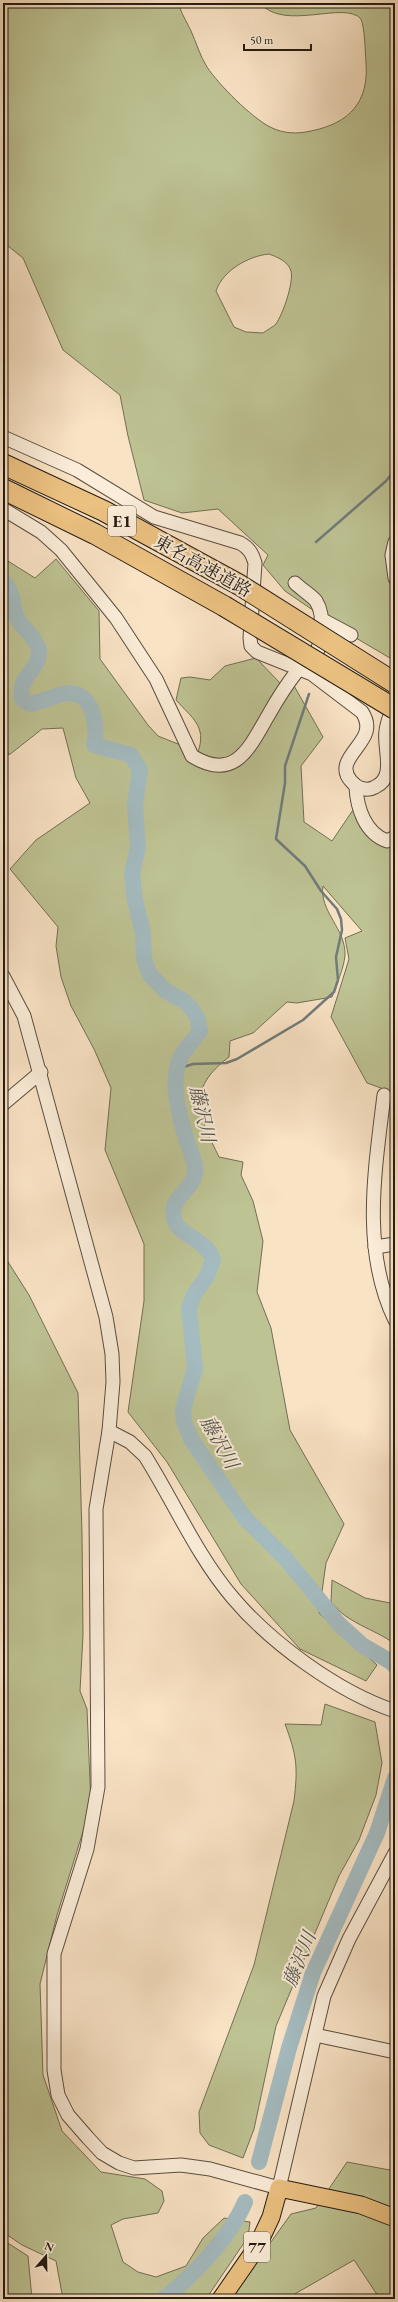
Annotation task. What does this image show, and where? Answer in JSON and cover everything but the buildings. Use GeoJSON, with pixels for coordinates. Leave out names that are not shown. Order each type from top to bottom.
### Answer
{"type":"FeatureCollection","features":[{"type":"Feature","properties":{"kind":"highway","name":"東名高速道路"},"geometry":{"type":"LineString","coordinates":[[3,464],[104,511],[238,584],[395,683]]}},
{"type":"Feature","properties":{"kind":"highway","name":"東名高速道路"},"geometry":{"type":"LineString","coordinates":[[3,489],[95,534],[224,606],[395,709]]}},
{"type":"Feature","properties":{"kind":"main road"},"geometry":{"type":"LineString","coordinates":[[279,2188],[361,2206],[395,2218]]}},
{"type":"Feature","properties":{"kind":"main road","name":"77"},"geometry":{"type":"LineString","coordinates":[[221,2299],[257,2247],[271,2217],[279,2188]]}},
{"type":"Feature","properties":{"kind":"street"},"geometry":{"type":"LineString","coordinates":[[3,437],[77,470],[154,517],[240,543],[247,548],[252,554],[254,563],[250,638],[251,646],[257,652],[298,670],[312,674],[362,712],[366,719],[366,733],[347,762],[346,768],[348,777],[356,787],[360,811],[368,827],[377,838],[387,841],[395,837]]}},
{"type":"Feature","properties":{"kind":"street"},"geometry":{"type":"LineString","coordinates":[[3,509],[41,532],[61,550],[116,618],[156,679],[192,756],[203,763],[213,766],[224,765],[234,762],[244,755],[282,691],[298,670]]}},
{"type":"Feature","properties":{"kind":"street"},"geometry":{"type":"LineString","coordinates":[[395,542],[392,555],[395,578]]}},
{"type":"Feature","properties":{"kind":"street"},"geometry":{"type":"LineString","coordinates":[[294,583],[316,602],[321,619],[320,641],[312,674]]}},
{"type":"Feature","properties":{"kind":"street"},"geometry":{"type":"LineString","coordinates":[[321,619],[351,635]]}},
{"type":"Feature","properties":{"kind":"street"},"geometry":{"type":"LineString","coordinates":[[356,787],[366,790],[374,788],[381,784],[386,778],[388,766],[386,731],[395,699]]}},
{"type":"Feature","properties":{"kind":"street"},"geometry":{"type":"LineString","coordinates":[[3,976],[24,1016],[41,1072],[106,1317],[112,1354],[109,1431],[96,1509],[98,1787],[87,1849],[54,1954],[54,2070],[58,2094],[68,2115],[102,2153],[119,2163],[134,2168],[181,2165],[210,2169],[279,2188],[324,1996],[337,1965],[395,1854]]}},
{"type":"Feature","properties":{"kind":"street"},"geometry":{"type":"LineString","coordinates":[[3,1104],[41,1072]]}},
{"type":"Feature","properties":{"kind":"street"},"geometry":{"type":"LineString","coordinates":[[384,1095],[373,1204],[375,1247],[378,1271],[388,1306],[395,1320]]}},
{"type":"Feature","properties":{"kind":"street"},"geometry":{"type":"LineString","coordinates":[[375,1247],[395,1244]]}},
{"type":"Feature","properties":{"kind":"street"},"geometry":{"type":"LineString","coordinates":[[109,1431],[130,1442],[145,1456],[209,1564],[232,1597],[268,1634],[330,1679],[390,1710]]}},
{"type":"Feature","properties":{"kind":"street"},"geometry":{"type":"LineString","coordinates":[[315,2035],[395,2052]]}},
{"type":"Feature","properties":{"kind":"green space"},"geometry":{"type":"Polygon","coordinates":[[[3,3],[179,3],[200,54],[207,67],[219,83],[254,116],[270,127],[285,132],[301,133],[325,127],[336,122],[346,116],[360,99],[364,89],[366,76],[365,40],[361,19],[353,14],[342,13],[298,16],[284,15],[271,11],[260,3],[395,3],[395,661],[339,628],[285,591],[263,565],[268,555],[218,509],[182,513],[144,500],[128,436],[120,395],[63,350],[23,258],[3,242],[3,3]],[[269,254],[261,255],[238,265],[224,277],[219,283],[216,291],[234,327],[246,332],[263,333],[275,325],[285,306],[291,283],[291,271],[285,262],[269,254]]]}},
{"type":"Feature","properties":{"kind":"green space"},"geometry":{"type":"Polygon","coordinates":[[[3,558],[35,578],[56,559],[99,611],[100,659],[148,725],[158,736],[198,752],[201,735],[199,729],[196,723],[176,700],[181,678],[190,677],[210,680],[225,666],[256,658],[280,683],[293,684],[323,737],[301,766],[304,822],[332,841],[355,807],[372,837],[387,848],[395,842],[395,1093],[367,1083],[331,1017],[349,959],[345,938],[362,931],[323,886],[325,904],[341,937],[345,955],[342,971],[332,997],[297,1003],[287,1002],[253,1033],[230,1041],[229,1057],[215,1069],[206,1081],[201,1092],[200,1104],[206,1129],[219,1157],[243,1162],[241,1175],[253,1201],[263,1241],[257,1292],[271,1328],[290,1430],[344,1524],[326,1563],[319,1613],[377,1665],[366,1681],[300,1649],[241,1584],[167,1462],[128,1412],[144,1301],[144,1244],[105,1150],[111,1088],[94,1049],[71,1006],[61,977],[56,946],[58,927],[10,869],[36,840],[90,803],[76,778],[63,728],[42,729],[9,755],[3,744],[3,558]]]}},
{"type":"Feature","properties":{"kind":"green space"},"geometry":{"type":"Polygon","coordinates":[[[3,1254],[29,1295],[78,1393],[83,1635],[80,1691],[87,1709],[91,1806],[57,1915],[40,1984],[43,2075],[62,2131],[101,2172],[145,2179],[162,2191],[164,2201],[158,2213],[123,2219],[111,2225],[123,2262],[138,2272],[156,2277],[186,2266],[203,2238],[224,2218],[250,2222],[248,2237],[208,2296],[198,2299],[63,2299],[56,2261],[22,2245],[3,2232],[3,1254]]]}},
{"type":"Feature","properties":{"kind":"green space"},"geometry":{"type":"Polygon","coordinates":[[[332,1580],[365,1598],[395,1604],[395,1644],[345,1616],[331,1602],[332,1580]]]}},
{"type":"Feature","properties":{"kind":"green space"},"geometry":{"type":"Polygon","coordinates":[[[325,1704],[375,1722],[382,1763],[376,1795],[359,1840],[339,1876],[276,2026],[254,2129],[243,2158],[209,2145],[200,2133],[199,2112],[254,1965],[294,1801],[296,1762],[285,1724],[321,1725],[325,1704]]]}},
{"type":"Feature","properties":{"kind":"green space"},"geometry":{"type":"Polygon","coordinates":[[[347,2162],[395,2171],[395,2299],[380,2299],[354,2260],[286,2299],[230,2299],[291,2214],[316,2208],[347,2162]]]}},
{"type":"Feature","properties":{"kind":"green space"},"geometry":{"type":"Polygon","coordinates":[[[3,2240],[28,2256],[32,2299],[3,2299],[3,2240]]]}},
{"type":"Feature","properties":{"kind":"waterway"},"geometry":{"type":"LineString","coordinates":[[316,542],[386,481],[395,470]]}},
{"type":"Feature","properties":{"kind":"waterway","name":"藤沢川"},"geometry":{"type":"LineString","coordinates":[[3,581],[10,591],[15,612],[19,621],[35,641],[39,650],[37,662],[22,685],[22,699],[30,704],[65,693],[77,695],[84,699],[89,705],[94,721],[94,745],[131,755],[140,770],[135,805],[138,847],[132,874],[135,900],[143,934],[144,959],[150,975],[166,991],[184,1001],[192,1009],[198,1019],[200,1031],[181,1057],[176,1071],[175,1081],[179,1112],[194,1162],[195,1174],[193,1180],[177,1201],[173,1214],[178,1227],[205,1247],[213,1260],[207,1276],[193,1296],[189,1309],[195,1368],[183,1409],[184,1422],[191,1439],[244,1517],[286,1559],[339,1624],[362,1645],[391,1662],[395,1666]]}},
{"type":"Feature","properties":{"kind":"waterway"},"geometry":{"type":"LineString","coordinates":[[177,1069],[193,1064],[226,1063],[237,1059],[303,1020],[334,992],[338,980],[336,957],[342,930],[341,919],[337,909],[321,891],[305,866],[276,839],[285,783],[285,766],[309,694]]}},
{"type":"Feature","properties":{"kind":"waterway","name":"藤沢川"},"geometry":{"type":"LineString","coordinates":[[259,2162],[289,2048],[313,1973],[377,1833],[395,1778]]}},
{"type":"Feature","properties":{"kind":"waterway","name":"藤沢川"},"geometry":{"type":"LineString","coordinates":[[163,2299],[175,2290],[210,2255],[230,2229],[245,2202]]}}]}
